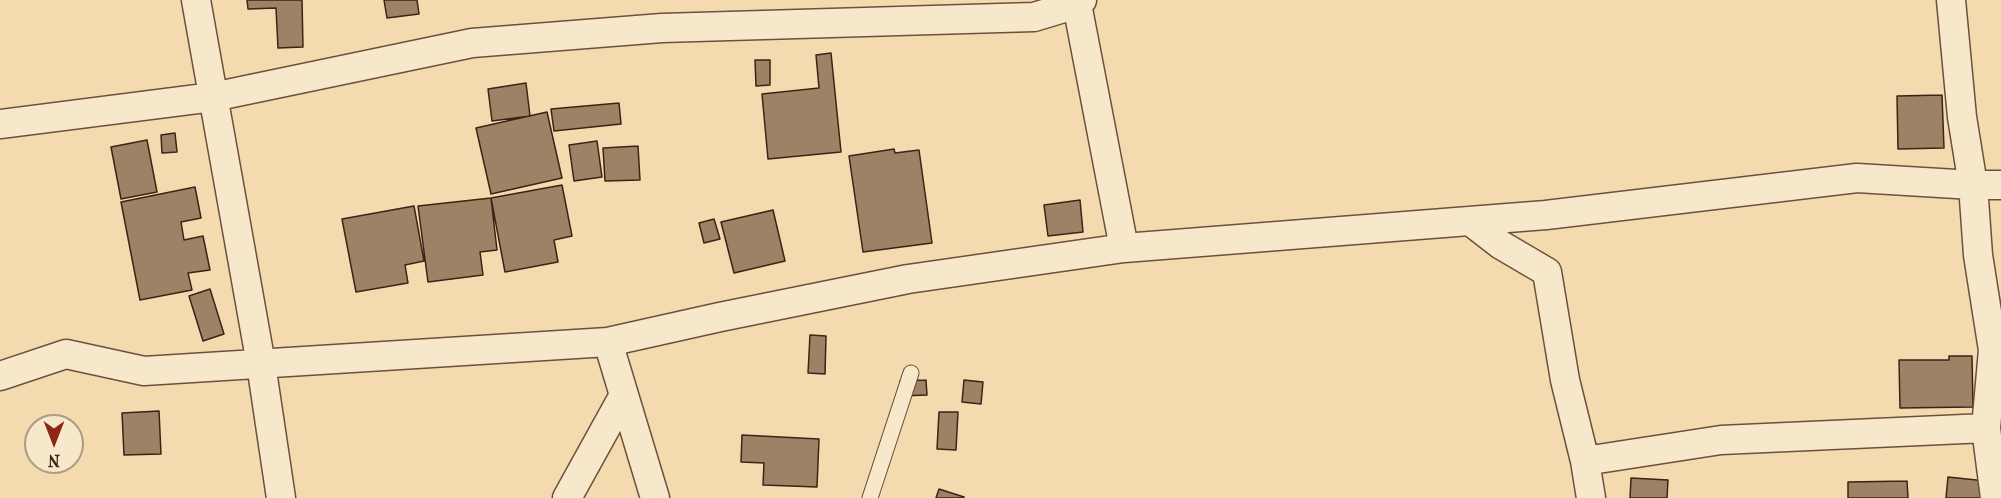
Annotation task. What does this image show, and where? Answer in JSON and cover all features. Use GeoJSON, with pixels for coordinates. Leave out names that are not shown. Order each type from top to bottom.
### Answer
{"type":"FeatureCollection","features":[{"type":"Feature","properties":{"kind":"street"},"geometry":{"type":"LineString","coordinates":[[196,0],[261,364],[281,498]]}},
{"type":"Feature","properties":{"kind":"street"},"geometry":{"type":"LineString","coordinates":[[1951,0],[1962,117],[1973,185],[1978,255],[1993,350],[1986,428],[1995,498]]}},
{"type":"Feature","properties":{"kind":"street"},"geometry":{"type":"LineString","coordinates":[[0,124],[213,97],[472,43],[662,28],[1034,17],[1080,2],[1124,248]]}},
{"type":"Feature","properties":{"kind":"street"},"geometry":{"type":"LineString","coordinates":[[0,376],[66,354],[144,371],[608,342],[908,279],[1124,248],[1546,215],[1857,177],[2001,185]]}},
{"type":"Feature","properties":{"kind":"street"},"geometry":{"type":"LineString","coordinates":[[1470,221],[1501,246],[1546,272],[1591,498]]}},
{"type":"Feature","properties":{"kind":"street"},"geometry":{"type":"LineString","coordinates":[[608,342],[655,498]]}},
{"type":"Feature","properties":{"kind":"street"},"geometry":{"type":"LineString","coordinates":[[567,498],[624,395]]}},
{"type":"Feature","properties":{"kind":"street"},"geometry":{"type":"LineString","coordinates":[[1585,461],[1721,440],[1986,428]]}},
{"type":"Feature","properties":{"kind":"lane"},"geometry":{"type":"LineString","coordinates":[[870,498],[911,373]]}},
{"type":"Feature","properties":{"kind":"building"},"geometry":{"type":"Polygon","coordinates":[[[247,0],[302,0],[303,47],[278,48],[276,8],[248,9],[247,0]]]}},
{"type":"Feature","properties":{"kind":"building"},"geometry":{"type":"Polygon","coordinates":[[[384,0],[417,0],[419,14],[387,18],[384,0]]]}},
{"type":"Feature","properties":{"kind":"building"},"geometry":{"type":"Polygon","coordinates":[[[831,53],[841,152],[768,159],[762,94],[819,88],[816,55],[831,53]]]}},
{"type":"Feature","properties":{"kind":"building"},"geometry":{"type":"Polygon","coordinates":[[[755,60],[770,60],[770,85],[756,86],[755,60]]]}},
{"type":"Feature","properties":{"kind":"building"},"geometry":{"type":"Polygon","coordinates":[[[526,83],[530,116],[492,121],[488,89],[526,83]]]}},
{"type":"Feature","properties":{"kind":"building"},"geometry":{"type":"Polygon","coordinates":[[[1942,95],[1944,148],[1898,149],[1897,96],[1942,95]]]}},
{"type":"Feature","properties":{"kind":"building"},"geometry":{"type":"Polygon","coordinates":[[[619,103],[621,124],[554,131],[551,109],[619,103]]]}},
{"type":"Feature","properties":{"kind":"building"},"geometry":{"type":"Polygon","coordinates":[[[547,112],[562,178],[491,194],[476,128],[547,112]]]}},
{"type":"Feature","properties":{"kind":"building"},"geometry":{"type":"Polygon","coordinates":[[[175,133],[177,152],[162,153],[161,135],[175,133]]]}},
{"type":"Feature","properties":{"kind":"building"},"geometry":{"type":"Polygon","coordinates":[[[147,140],[157,192],[121,199],[111,147],[147,140]]]}},
{"type":"Feature","properties":{"kind":"building"},"geometry":{"type":"Polygon","coordinates":[[[597,141],[602,177],[574,181],[569,145],[597,141]]]}},
{"type":"Feature","properties":{"kind":"building"},"geometry":{"type":"Polygon","coordinates":[[[638,146],[640,180],[605,181],[603,148],[638,146]]]}},
{"type":"Feature","properties":{"kind":"building"},"geometry":{"type":"Polygon","coordinates":[[[894,149],[895,153],[919,150],[932,243],[863,252],[849,156],[894,149]]]}},
{"type":"Feature","properties":{"kind":"building"},"geometry":{"type":"Polygon","coordinates":[[[562,185],[572,236],[554,240],[558,262],[505,272],[491,198],[562,185]]]}},
{"type":"Feature","properties":{"kind":"building"},"geometry":{"type":"Polygon","coordinates":[[[195,187],[201,218],[181,222],[184,240],[203,236],[210,270],[188,273],[192,290],[140,300],[121,202],[195,187]]]}},
{"type":"Feature","properties":{"kind":"building"},"geometry":{"type":"Polygon","coordinates":[[[491,198],[497,250],[480,252],[483,275],[428,282],[418,206],[491,198]]]}},
{"type":"Feature","properties":{"kind":"building"},"geometry":{"type":"Polygon","coordinates":[[[1080,200],[1083,232],[1048,236],[1044,205],[1080,200]]]}},
{"type":"Feature","properties":{"kind":"building"},"geometry":{"type":"Polygon","coordinates":[[[414,206],[424,261],[405,265],[408,283],[356,292],[342,219],[414,206]]]}},
{"type":"Feature","properties":{"kind":"building"},"geometry":{"type":"Polygon","coordinates":[[[773,210],[785,261],[734,273],[721,222],[773,210]]]}},
{"type":"Feature","properties":{"kind":"building"},"geometry":{"type":"Polygon","coordinates":[[[714,219],[720,239],[704,243],[699,223],[714,219]]]}},
{"type":"Feature","properties":{"kind":"building"},"geometry":{"type":"Polygon","coordinates":[[[210,289],[224,334],[203,341],[189,296],[210,289]]]}},
{"type":"Feature","properties":{"kind":"building"},"geometry":{"type":"Polygon","coordinates":[[[810,335],[826,336],[825,374],[808,373],[810,335]]]}},
{"type":"Feature","properties":{"kind":"building"},"geometry":{"type":"Polygon","coordinates":[[[1949,356],[1972,356],[1973,407],[1900,408],[1899,360],[1949,360],[1949,356]]]}},
{"type":"Feature","properties":{"kind":"building"},"geometry":{"type":"Polygon","coordinates":[[[926,380],[927,395],[901,396],[900,381],[926,380]]]}},
{"type":"Feature","properties":{"kind":"building"},"geometry":{"type":"Polygon","coordinates":[[[964,380],[983,382],[981,404],[962,402],[964,380]]]}},
{"type":"Feature","properties":{"kind":"building"},"geometry":{"type":"Polygon","coordinates":[[[159,411],[161,454],[124,455],[122,413],[159,411]]]}},
{"type":"Feature","properties":{"kind":"building"},"geometry":{"type":"Polygon","coordinates":[[[939,412],[958,412],[956,450],[937,449],[939,412]]]}},
{"type":"Feature","properties":{"kind":"building"},"geometry":{"type":"Polygon","coordinates":[[[742,435],[819,439],[817,487],[763,485],[764,463],[741,462],[742,435]]]}},
{"type":"Feature","properties":{"kind":"building"},"geometry":{"type":"Polygon","coordinates":[[[1948,477],[1986,481],[1985,498],[1946,498],[1948,477]]]}},
{"type":"Feature","properties":{"kind":"building"},"geometry":{"type":"Polygon","coordinates":[[[1631,478],[1668,480],[1667,498],[1630,498],[1631,478]]]}},
{"type":"Feature","properties":{"kind":"building"},"geometry":{"type":"Polygon","coordinates":[[[1907,481],[1908,498],[1848,498],[1848,482],[1907,481]]]}},
{"type":"Feature","properties":{"kind":"building"},"geometry":{"type":"Polygon","coordinates":[[[939,489],[964,497],[964,498],[936,498],[939,489]]]}}]}
